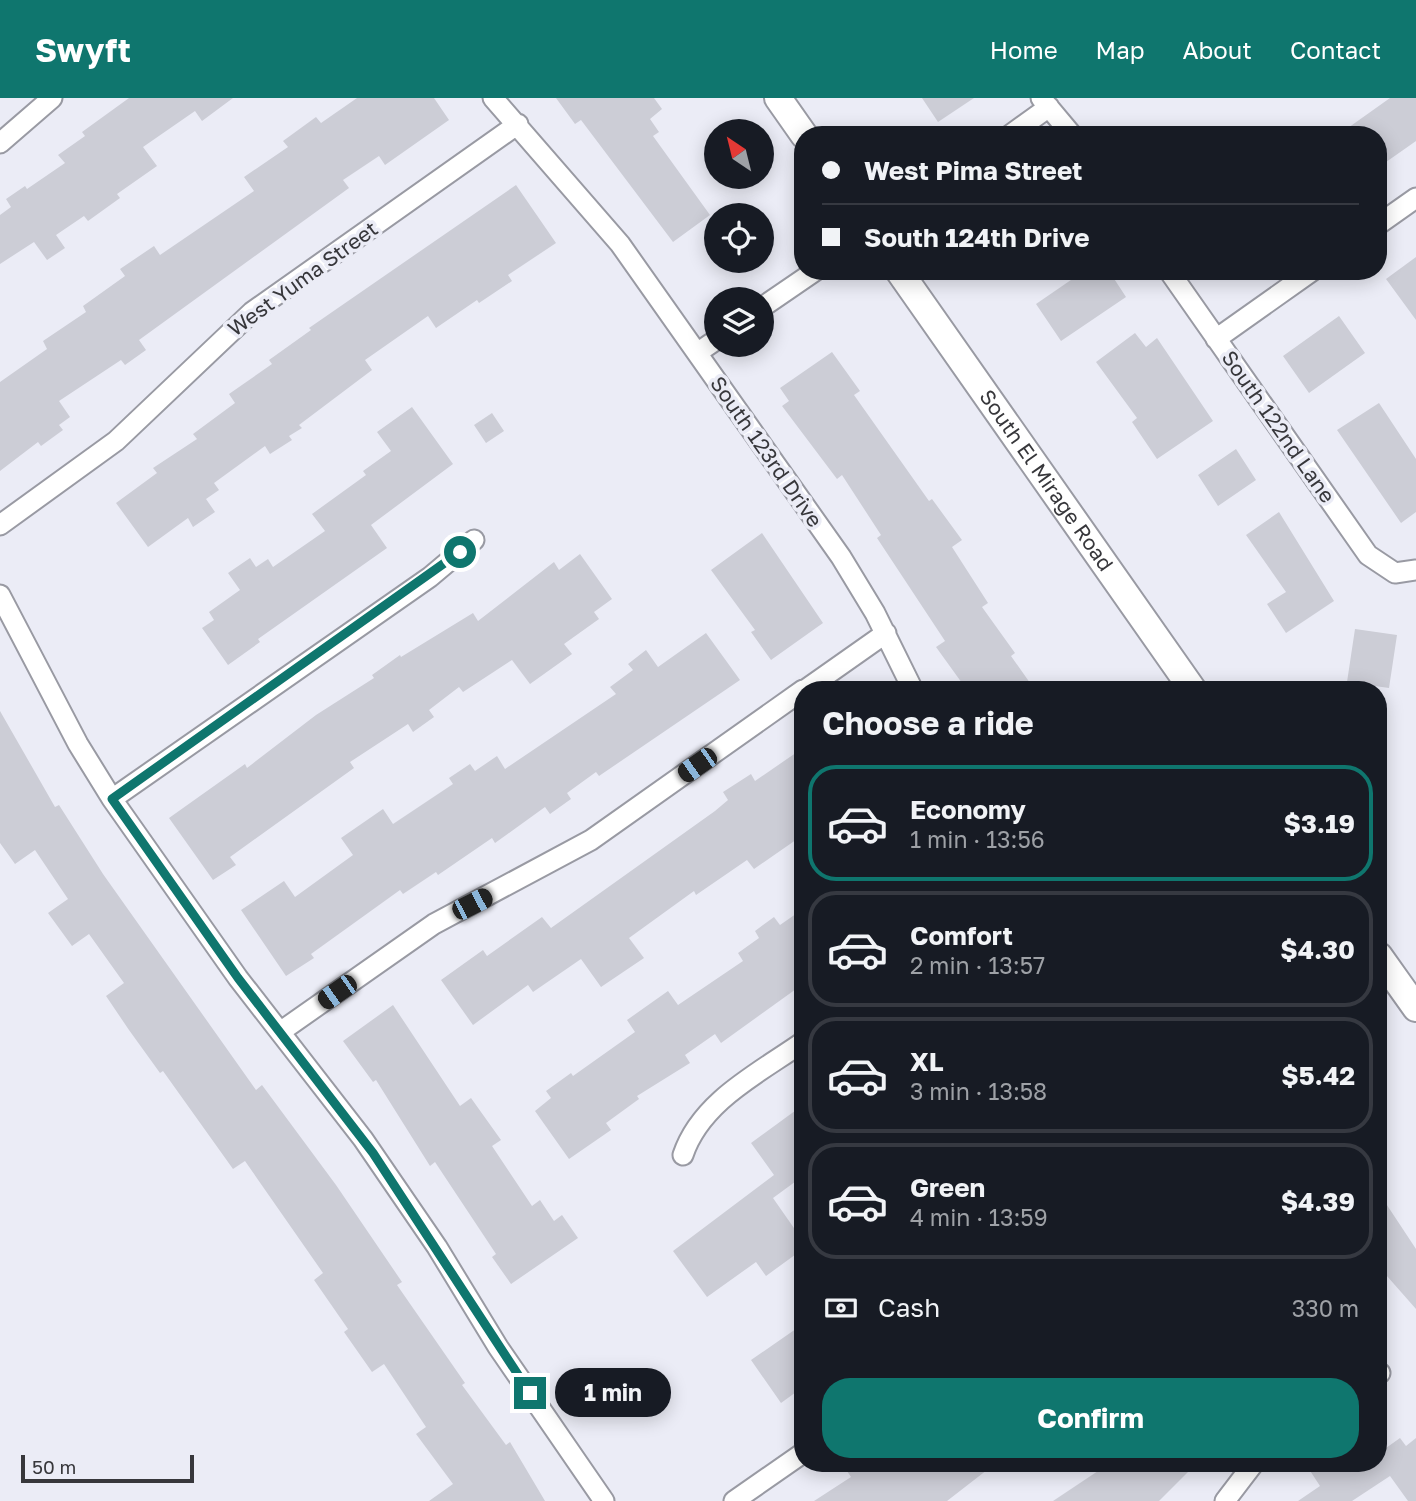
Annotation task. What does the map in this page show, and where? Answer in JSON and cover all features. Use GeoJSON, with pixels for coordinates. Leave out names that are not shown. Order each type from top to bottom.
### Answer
{"type":"FeatureCollection","features":[{"type":"Feature","properties":{"kind":"main road"},"geometry":{"type":"LineString","coordinates":[[778,98],[798,126]]}},
{"type":"Feature","properties":{"kind":"main road","name":"South El Mirage Road"},"geometry":{"type":"LineString","coordinates":[[905,280],[1186,681]]}},
{"type":"Feature","properties":{"kind":"main road"},"geometry":{"type":"LineString","coordinates":[[1387,967],[1416,1008]]}},
{"type":"Feature","properties":{"kind":"street"},"geometry":{"type":"LineString","coordinates":[[0,143],[52,98]]}},
{"type":"Feature","properties":{"kind":"street","name":"South 123rd Drive"},"geometry":{"type":"LineString","coordinates":[[493,98],[620,244],[841,557],[886,632],[909,681]]}},
{"type":"Feature","properties":{"kind":"street"},"geometry":{"type":"LineString","coordinates":[[1020,126],[1045,103],[1064,126]]}},
{"type":"Feature","properties":{"kind":"street","name":"West Yuma Street"},"geometry":{"type":"LineString","coordinates":[[0,524],[116,442],[252,312],[518,124]]}},
{"type":"Feature","properties":{"kind":"street"},"geometry":{"type":"LineString","coordinates":[[1387,218],[1416,198]]}},
{"type":"Feature","properties":{"kind":"street"},"geometry":{"type":"LineString","coordinates":[[774,299],[801,280]]}},
{"type":"Feature","properties":{"kind":"street","name":"South 122nd Lane"},"geometry":{"type":"LineString","coordinates":[[1175,280],[1358,542],[1382,566],[1395,573],[1416,570]]}},
{"type":"Feature","properties":{"kind":"street"},"geometry":{"type":"LineString","coordinates":[[1216,339],[1299,280]]}},
{"type":"Feature","properties":{"kind":"street"},"geometry":{"type":"LineString","coordinates":[[696,354],[704,348]]}},
{"type":"Feature","properties":{"kind":"street"},"geometry":{"type":"LineString","coordinates":[[112,799],[430,577],[474,540]]}},
{"type":"Feature","properties":{"kind":"street"},"geometry":{"type":"LineString","coordinates":[[0,596],[78,744],[112,799],[280,1032],[382,1166],[498,1347],[604,1501]]}},
{"type":"Feature","properties":{"kind":"street"},"geometry":{"type":"LineString","coordinates":[[817,681],[886,632]]}},
{"type":"Feature","properties":{"kind":"street"},"geometry":{"type":"LineString","coordinates":[[280,1032],[434,924],[591,840],[794,697]]}},
{"type":"Feature","properties":{"kind":"street"},"geometry":{"type":"LineString","coordinates":[[683,1155],[697,1123],[712,1107],[794,1048]]}},
{"type":"Feature","properties":{"kind":"street"},"geometry":{"type":"LineString","coordinates":[[734,1501],[794,1458]]}},
{"type":"Feature","properties":{"kind":"street"},"geometry":{"type":"LineString","coordinates":[[1225,1501],[1247,1472]]}},
{"type":"Feature","properties":{"kind":"building"},"geometry":{"type":"Polygon","coordinates":[[[129,98],[233,98],[202,121],[195,111],[143,147],[157,166],[117,194],[120,198],[88,221],[84,216],[56,235],[65,248],[47,260],[34,242],[0,264],[0,215],[11,207],[6,199],[25,186],[27,189],[65,163],[58,155],[85,136],[82,132],[129,98]]]}},
{"type":"Feature","properties":{"kind":"building"},"geometry":{"type":"Polygon","coordinates":[[[357,98],[434,98],[449,120],[385,165],[379,156],[343,180],[349,188],[139,340],[146,350],[125,365],[121,360],[59,401],[70,417],[59,425],[63,430],[41,446],[38,442],[0,471],[0,382],[47,349],[43,341],[86,312],[83,306],[125,276],[120,269],[154,246],[160,255],[254,191],[244,177],[288,147],[283,141],[316,117],[321,123],[357,98]]]}},
{"type":"Feature","properties":{"kind":"building"},"geometry":{"type":"Polygon","coordinates":[[[556,98],[654,98],[662,109],[650,119],[659,132],[653,136],[704,207],[704,219],[673,242],[581,120],[575,124],[556,98]]]}},
{"type":"Feature","properties":{"kind":"building"},"geometry":{"type":"Polygon","coordinates":[[[922,98],[974,98],[938,122],[922,98]]]}},
{"type":"Feature","properties":{"kind":"building"},"geometry":{"type":"Polygon","coordinates":[[[1390,98],[1416,98],[1416,141],[1387,161],[1387,126],[1351,126],[1390,98]]]}},
{"type":"Feature","properties":{"kind":"building"},"geometry":{"type":"Polygon","coordinates":[[[516,185],[556,243],[508,275],[512,281],[479,303],[477,300],[436,328],[428,316],[365,360],[372,370],[299,425],[302,428],[289,436],[292,440],[270,454],[265,446],[214,483],[219,490],[206,499],[215,512],[193,527],[188,518],[148,547],[116,503],[157,473],[153,468],[197,439],[193,434],[235,403],[229,394],[272,364],[269,360],[311,330],[309,328],[516,185]]]}},
{"type":"Feature","properties":{"kind":"building"},"geometry":{"type":"Polygon","coordinates":[[[1416,257],[1416,320],[1387,280],[1416,257]]]}},
{"type":"Feature","properties":{"kind":"building"},"geometry":{"type":"Polygon","coordinates":[[[1071,280],[1115,280],[1126,297],[1061,341],[1036,304],[1071,280]]]}},
{"type":"Feature","properties":{"kind":"building"},"geometry":{"type":"Polygon","coordinates":[[[1339,316],[1365,353],[1309,393],[1283,356],[1339,316]]]}},
{"type":"Feature","properties":{"kind":"building"},"geometry":{"type":"Polygon","coordinates":[[[1135,333],[1146,347],[1157,338],[1213,421],[1157,459],[1132,422],[1137,418],[1096,362],[1135,333]]]}},
{"type":"Feature","properties":{"kind":"building"},"geometry":{"type":"Polygon","coordinates":[[[832,352],[860,391],[854,395],[929,501],[932,499],[962,540],[952,547],[988,603],[982,607],[1015,653],[1011,656],[1029,681],[961,681],[936,647],[945,641],[877,538],[881,535],[842,475],[837,479],[782,406],[789,401],[780,388],[832,352]]]}},
{"type":"Feature","properties":{"kind":"building"},"geometry":{"type":"Polygon","coordinates":[[[1379,403],[1416,459],[1416,512],[1401,523],[1337,430],[1379,403]]]}},
{"type":"Feature","properties":{"kind":"building"},"geometry":{"type":"Polygon","coordinates":[[[412,407],[453,464],[371,525],[387,548],[258,639],[260,642],[228,665],[202,628],[214,620],[209,612],[240,590],[228,573],[250,558],[256,567],[268,559],[273,567],[325,531],[312,514],[366,475],[363,471],[391,451],[377,432],[412,407]]]}},
{"type":"Feature","properties":{"kind":"building"},"geometry":{"type":"Polygon","coordinates":[[[492,413],[504,431],[486,443],[474,425],[492,413]]]}},
{"type":"Feature","properties":{"kind":"building"},"geometry":{"type":"Polygon","coordinates":[[[1236,449],[1256,480],[1218,506],[1198,475],[1236,449]]]}},
{"type":"Feature","properties":{"kind":"building"},"geometry":{"type":"Polygon","coordinates":[[[1279,512],[1334,601],[1286,633],[1267,604],[1286,592],[1246,535],[1279,512]]]}},
{"type":"Feature","properties":{"kind":"building"},"geometry":{"type":"Polygon","coordinates":[[[762,533],[823,623],[771,660],[751,632],[755,630],[711,570],[762,533]]]}},
{"type":"Feature","properties":{"kind":"building"},"geometry":{"type":"Polygon","coordinates":[[[580,554],[612,599],[594,612],[599,619],[564,644],[572,654],[530,684],[512,660],[463,692],[459,687],[429,710],[434,717],[413,732],[408,724],[350,762],[354,768],[230,857],[236,865],[213,880],[169,818],[245,764],[247,768],[316,715],[374,678],[372,675],[400,655],[401,657],[473,613],[478,621],[554,562],[559,570],[580,554]]]}},
{"type":"Feature","properties":{"kind":"building"},"geometry":{"type":"Polygon","coordinates":[[[1355,629],[1397,635],[1389,688],[1387,681],[1347,681],[1355,629]]]}},
{"type":"Feature","properties":{"kind":"building"},"geometry":{"type":"Polygon","coordinates":[[[706,633],[740,680],[599,776],[596,772],[567,793],[571,799],[550,814],[545,807],[495,843],[492,838],[438,875],[436,872],[403,894],[400,890],[311,954],[314,958],[286,976],[241,910],[284,881],[295,897],[353,855],[341,838],[383,809],[393,824],[453,784],[449,778],[470,764],[475,771],[497,756],[505,769],[616,694],[610,687],[633,670],[628,664],[646,650],[658,667],[706,633]]]}},
{"type":"Feature","properties":{"kind":"building"},"geometry":{"type":"Polygon","coordinates":[[[0,711],[55,807],[59,805],[103,874],[256,1090],[262,1085],[336,1185],[402,1282],[397,1285],[465,1383],[462,1385],[506,1445],[510,1442],[545,1501],[429,1501],[453,1484],[416,1434],[426,1427],[384,1364],[372,1372],[344,1332],[348,1329],[314,1280],[323,1273],[245,1161],[233,1169],[163,1071],[160,1073],[129,1030],[106,996],[124,983],[89,934],[72,946],[48,913],[68,899],[35,850],[15,864],[0,843],[0,711]]]}},
{"type":"Feature","properties":{"kind":"building"},"geometry":{"type":"Polygon","coordinates":[[[794,754],[794,841],[754,869],[747,860],[696,895],[694,891],[629,938],[644,958],[601,987],[581,959],[533,992],[528,985],[473,1025],[441,980],[483,950],[487,956],[542,917],[551,928],[715,811],[728,800],[723,792],[751,774],[755,781],[794,754]]]}},
{"type":"Feature","properties":{"kind":"building"},"geometry":{"type":"Polygon","coordinates":[[[794,915],[794,990],[721,1043],[715,1034],[685,1055],[690,1063],[637,1096],[639,1099],[606,1123],[611,1130],[569,1159],[535,1111],[551,1098],[546,1091],[571,1073],[573,1076],[635,1032],[627,1020],[668,991],[678,1005],[743,961],[738,953],[759,938],[755,931],[774,917],[780,925],[794,915]]]}},
{"type":"Feature","properties":{"kind":"building"},"geometry":{"type":"Polygon","coordinates":[[[393,1005],[460,1106],[471,1098],[501,1140],[492,1146],[532,1206],[540,1200],[554,1221],[562,1215],[578,1238],[511,1284],[492,1257],[496,1254],[435,1162],[430,1166],[376,1080],[373,1082],[343,1041],[393,1005]]]}},
{"type":"Feature","properties":{"kind":"building"},"geometry":{"type":"Polygon","coordinates":[[[794,1112],[794,1183],[773,1198],[794,1228],[794,1256],[766,1276],[756,1262],[707,1297],[673,1251],[774,1175],[751,1143],[794,1112]]]}},
{"type":"Feature","properties":{"kind":"building"},"geometry":{"type":"Polygon","coordinates":[[[1387,1205],[1416,1249],[1416,1309],[1387,1276],[1387,1205]]]}},
{"type":"Feature","properties":{"kind":"building"},"geometry":{"type":"Polygon","coordinates":[[[794,1330],[794,1394],[781,1403],[751,1360],[794,1330]]]}},
{"type":"Feature","properties":{"kind":"building"},"geometry":{"type":"Polygon","coordinates":[[[1400,1438],[1406,1446],[1416,1438],[1416,1501],[1408,1501],[1390,1476],[1352,1501],[1298,1501],[1320,1486],[1311,1472],[1387,1472],[1387,1447],[1400,1438]]]}},
{"type":"Feature","properties":{"kind":"building"},"geometry":{"type":"Polygon","coordinates":[[[848,1472],[984,1472],[947,1501],[814,1501],[851,1477],[848,1472]]]}},
{"type":"Feature","properties":{"kind":"building"},"geometry":{"type":"Polygon","coordinates":[[[1096,1472],[1188,1472],[1159,1501],[1053,1501],[1096,1472]]]}},
{"type":"Feature","properties":{"kind":"route"},"geometry":{"type":"LineString","coordinates":[[460,552],[430,577],[112,799],[238,978],[373,1153],[530,1393]]}}]}
